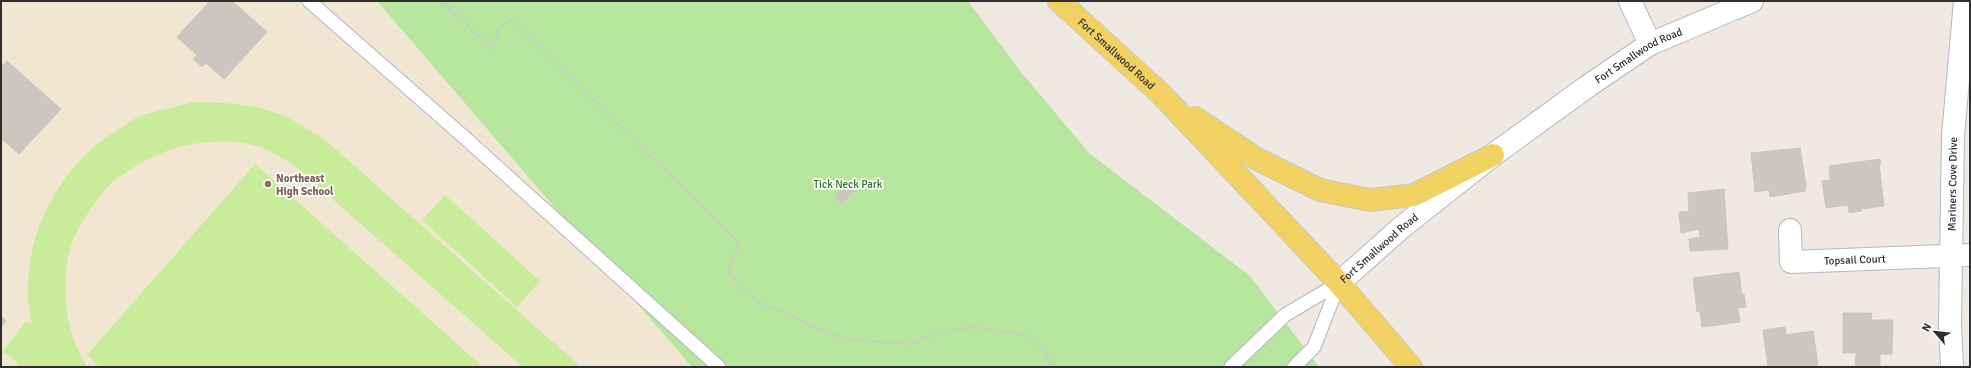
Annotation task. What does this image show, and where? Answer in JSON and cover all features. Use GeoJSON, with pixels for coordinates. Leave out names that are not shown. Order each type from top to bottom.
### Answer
{"type":"FeatureCollection","features":[{"type":"Feature","properties":{"kind":"main road","name":"Fort Smallwood Road"},"geometry":{"type":"LineString","coordinates":[[1059,1],[1162,95],[1339,283]]}},
{"type":"Feature","properties":{"kind":"main road"},"geometry":{"type":"LineString","coordinates":[[1162,95],[1257,159],[1320,190],[1370,200],[1414,196],[1494,155]]}},
{"type":"Feature","properties":{"kind":"main road"},"geometry":{"type":"LineString","coordinates":[[1339,283],[1411,367]]}},
{"type":"Feature","properties":{"kind":"street"},"geometry":{"type":"LineString","coordinates":[[1630,1],[1650,44]]}},
{"type":"Feature","properties":{"kind":"street","name":"Fort Smallwood Road"},"geometry":{"type":"LineString","coordinates":[[1339,283],[1402,228],[1494,155],[1588,86],[1650,44],[1752,1]]}},
{"type":"Feature","properties":{"kind":"street","name":"Mariners Cove Drive"},"geometry":{"type":"LineString","coordinates":[[1952,367],[1961,255],[1953,136],[1965,1]]}},
{"type":"Feature","properties":{"kind":"street","name":"Topsail Court"},"geometry":{"type":"LineString","coordinates":[[1790,230],[1791,262],[1961,255]]}},
{"type":"Feature","properties":{"kind":"lane"},"geometry":{"type":"LineString","coordinates":[[308,1],[464,137],[719,367]]}},
{"type":"Feature","properties":{"kind":"lane"},"geometry":{"type":"LineString","coordinates":[[1231,367],[1285,315],[1339,283]]}},
{"type":"Feature","properties":{"kind":"lane"},"geometry":{"type":"LineString","coordinates":[[1294,367],[1314,347],[1339,283]]}},
{"type":"Feature","properties":{"kind":"path"},"geometry":{"type":"LineString","coordinates":[[441,1],[493,49],[499,28],[512,20],[739,243],[729,271],[740,287],[758,302],[786,313],[816,328],[845,339],[910,344],[942,332],[973,327],[1027,336],[1045,352],[1053,367]]}},
{"type":"Feature","properties":{"kind":"shaded area","name":"Northeast High School"},"geometry":{"type":"Polygon","coordinates":[[[1,1],[377,1],[692,367],[1,367],[1,1]]]}},
{"type":"Feature","properties":{"kind":"green space","name":"Tick Neck Park"},"geometry":{"type":"Polygon","coordinates":[[[377,1],[968,1],[1021,72],[1089,153],[1250,276],[1319,367],[692,367],[377,1]]]}},
{"type":"Feature","properties":{"kind":"green space"},"geometry":{"type":"Polygon","coordinates":[[[194,102],[233,104],[262,108],[287,117],[318,136],[332,146],[581,367],[523,367],[294,165],[264,149],[253,145],[236,142],[219,142],[202,143],[169,150],[138,165],[114,180],[109,185],[82,222],[71,246],[65,276],[66,308],[69,324],[80,354],[87,367],[22,367],[3,351],[26,321],[32,325],[28,286],[30,263],[35,240],[43,218],[66,177],[99,143],[126,124],[147,114],[194,102]]]}},
{"type":"Feature","properties":{"kind":"green space"},"geometry":{"type":"Polygon","coordinates":[[[255,164],[483,367],[100,367],[87,355],[255,164]]]}},
{"type":"Feature","properties":{"kind":"green space"},"geometry":{"type":"Polygon","coordinates":[[[445,195],[540,281],[517,307],[422,220],[445,195]]]}},
{"type":"Feature","properties":{"kind":"building"},"geometry":{"type":"Polygon","coordinates":[[[210,1],[232,1],[267,32],[224,79],[206,63],[202,67],[193,59],[197,55],[177,37],[210,1]]]}},
{"type":"Feature","properties":{"kind":"building"},"geometry":{"type":"Polygon","coordinates":[[[7,61],[61,109],[19,154],[1,138],[1,67],[7,61]]]}},
{"type":"Feature","properties":{"kind":"building"},"geometry":{"type":"Polygon","coordinates":[[[1800,148],[1806,185],[1805,191],[1770,197],[1769,190],[1755,192],[1751,153],[1800,148]]]}},
{"type":"Feature","properties":{"kind":"building"},"geometry":{"type":"Polygon","coordinates":[[[1880,159],[1881,164],[1879,164],[1884,206],[1861,209],[1861,211],[1849,213],[1848,205],[1826,208],[1822,181],[1830,180],[1829,166],[1880,159]]]}},
{"type":"Feature","properties":{"kind":"building"},"geometry":{"type":"Polygon","coordinates":[[[852,180],[859,187],[842,204],[835,197],[852,180]]]}},
{"type":"Feature","properties":{"kind":"building"},"geometry":{"type":"Polygon","coordinates":[[[1724,189],[1728,249],[1690,251],[1689,239],[1700,237],[1699,229],[1681,233],[1679,212],[1689,211],[1688,193],[1724,189]]]}},
{"type":"Feature","properties":{"kind":"building"},"geometry":{"type":"Polygon","coordinates":[[[1739,272],[1742,295],[1744,294],[1746,307],[1738,308],[1740,322],[1702,327],[1700,312],[1697,312],[1693,278],[1739,272]]]}},
{"type":"Feature","properties":{"kind":"building"},"geometry":{"type":"Polygon","coordinates":[[[1843,313],[1872,313],[1871,320],[1893,320],[1892,354],[1880,354],[1880,367],[1855,367],[1856,353],[1843,353],[1843,313]]]}},
{"type":"Feature","properties":{"kind":"building"},"geometry":{"type":"Polygon","coordinates":[[[1,316],[6,321],[1,327],[1,316]]]}},
{"type":"Feature","properties":{"kind":"building"},"geometry":{"type":"Polygon","coordinates":[[[1785,327],[1786,335],[1813,331],[1818,365],[1768,367],[1763,330],[1785,327]]]}},
{"type":"Feature","properties":{"kind":"place","name":"Northeast High School"},"geometry":{"type":"Point","coordinates":[268,184]}}]}
